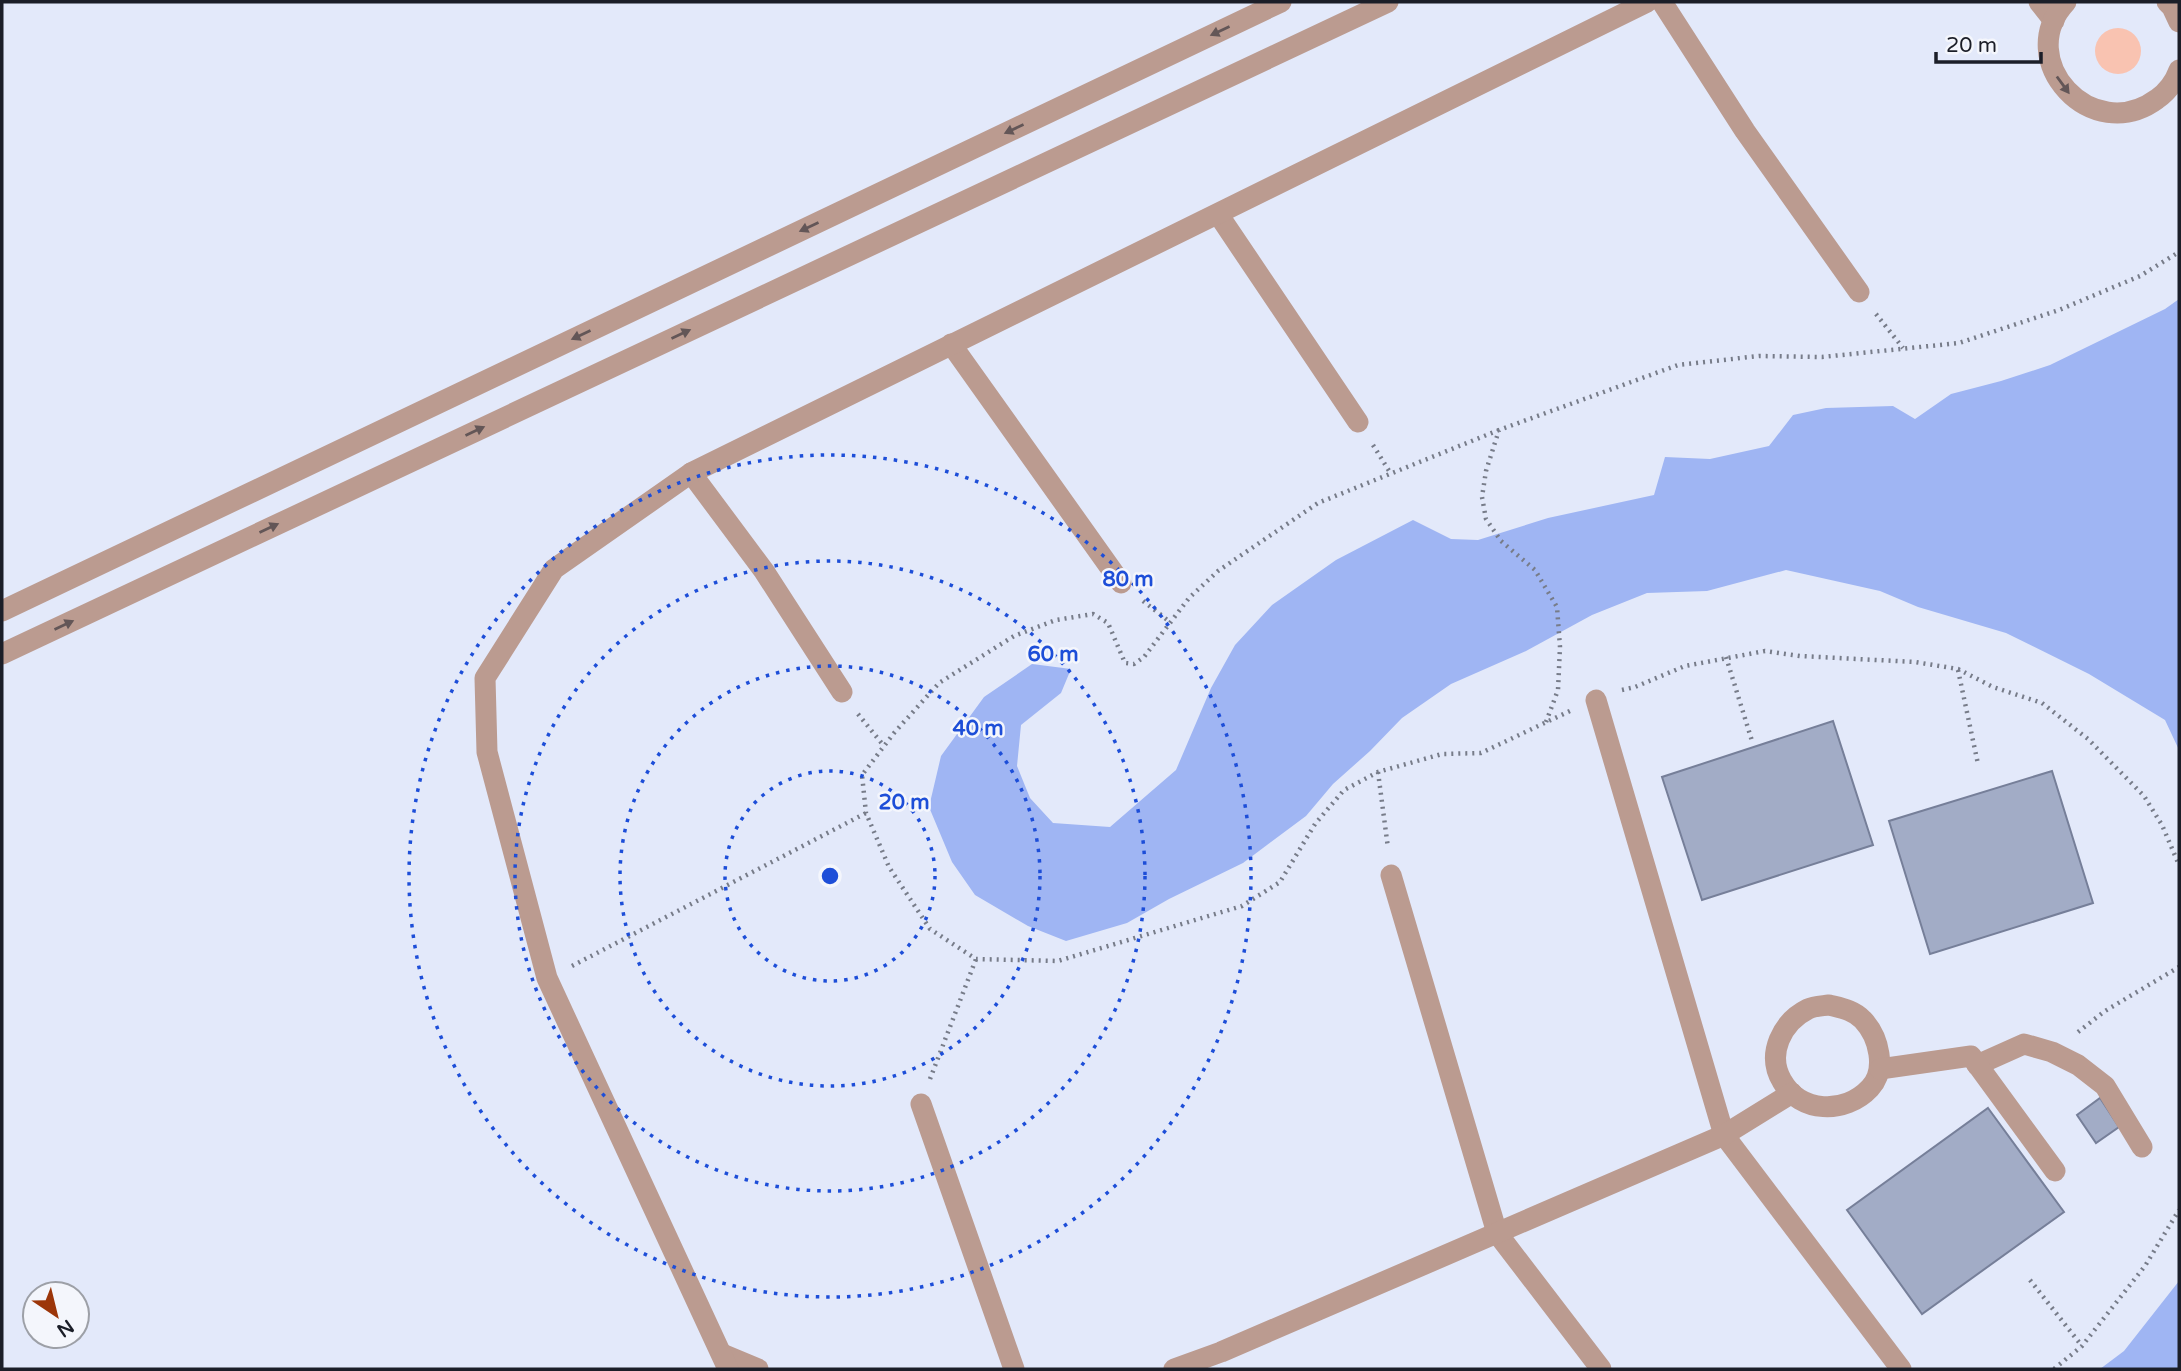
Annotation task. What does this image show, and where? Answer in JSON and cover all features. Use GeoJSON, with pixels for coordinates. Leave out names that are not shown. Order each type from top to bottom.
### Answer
{"type":"FeatureCollection","features":[{"type":"Feature","properties":{"kind":"street"},"geometry":{"type":"LineString","coordinates":[[2,611],[1281,2]]}},
{"type":"Feature","properties":{"kind":"street"},"geometry":{"type":"LineString","coordinates":[[2,654],[1388,2]]}},
{"type":"Feature","properties":{"kind":"street"},"geometry":{"type":"LineString","coordinates":[[758,1369],[725,1362],[548,978],[487,752],[485,678],[554,569],[691,473],[1647,2]]}},
{"type":"Feature","properties":{"kind":"street"},"geometry":{"type":"LineString","coordinates":[[1662,2],[1745,131],[1859,292]]}},
{"type":"Feature","properties":{"kind":"street"},"geometry":{"type":"LineString","coordinates":[[2039,2],[2054,21]]}},
{"type":"Feature","properties":{"kind":"street"},"geometry":{"type":"LineString","coordinates":[[2066,2],[2054,21],[2049,43],[2052,66],[2062,87],[2079,103],[2100,112],[2124,113],[2146,107],[2165,93],[2179,70]]}},
{"type":"Feature","properties":{"kind":"street"},"geometry":{"type":"LineString","coordinates":[[2167,2],[2179,22]]}},
{"type":"Feature","properties":{"kind":"street"},"geometry":{"type":"LineString","coordinates":[[1218,214],[1358,422]]}},
{"type":"Feature","properties":{"kind":"street"},"geometry":{"type":"LineString","coordinates":[[951,344],[1121,583]]}},
{"type":"Feature","properties":{"kind":"street"},"geometry":{"type":"LineString","coordinates":[[691,473],[764,571],[842,692]]}},
{"type":"Feature","properties":{"kind":"street"},"geometry":{"type":"LineString","coordinates":[[1596,700],[1724,1135],[1901,1369]]}},
{"type":"Feature","properties":{"kind":"street"},"geometry":{"type":"LineString","coordinates":[[1391,874],[1497,1233],[1601,1369]]}},
{"type":"Feature","properties":{"kind":"street"},"geometry":{"type":"LineString","coordinates":[[1829,1005],[1847,1009],[1861,1018],[1873,1032],[1878,1049],[1880,1069],[1870,1088],[1850,1102],[1835,1107],[1819,1107],[1804,1102],[1792,1093],[1782,1081],[1776,1063],[1777,1046],[1784,1029],[1796,1016],[1811,1007],[1829,1005]]}},
{"type":"Feature","properties":{"kind":"street"},"geometry":{"type":"LineString","coordinates":[[1977,1065],[2024,1044],[2052,1052],[2078,1065],[2105,1087],[2142,1147]]}},
{"type":"Feature","properties":{"kind":"street"},"geometry":{"type":"LineString","coordinates":[[1880,1069],[1971,1056],[2055,1171]]}},
{"type":"Feature","properties":{"kind":"street"},"geometry":{"type":"LineString","coordinates":[[1174,1369],[1221,1352],[1724,1135],[1792,1093]]}},
{"type":"Feature","properties":{"kind":"street"},"geometry":{"type":"LineString","coordinates":[[921,1104],[1014,1369]]}},
{"type":"Feature","properties":{"kind":"path"},"geometry":{"type":"LineString","coordinates":[[2179,252],[2140,276],[2015,326],[1959,343],[1822,357],[1759,356],[1678,365],[1499,430],[1318,503],[1218,571],[1189,598],[1144,657],[1134,664],[1125,663],[1108,623],[1093,614],[1056,620],[1014,636],[939,683],[862,775],[866,813],[889,867],[930,929],[976,959],[1058,961],[1242,906],[1280,882],[1315,824],[1344,790],[1378,772],[1442,754],[1482,753],[1612,693],[1635,687],[1685,666],[1765,651],[1800,656],[1915,662],[1958,669],[1993,687],[2042,703],[2088,739],[2144,796],[2162,825],[2179,865]]}},
{"type":"Feature","properties":{"kind":"path"},"geometry":{"type":"LineString","coordinates":[[1859,292],[1903,349]]}},
{"type":"Feature","properties":{"kind":"path"},"geometry":{"type":"LineString","coordinates":[[1358,422],[1391,474]]}},
{"type":"Feature","properties":{"kind":"path"},"geometry":{"type":"LineString","coordinates":[[1499,430],[1486,471],[1482,497],[1486,519],[1501,541],[1535,570],[1557,607],[1560,647],[1558,690],[1546,722]]}},
{"type":"Feature","properties":{"kind":"path"},"geometry":{"type":"LineString","coordinates":[[1121,583],[1170,622]]}},
{"type":"Feature","properties":{"kind":"path"},"geometry":{"type":"LineString","coordinates":[[1726,657],[1752,741]]}},
{"type":"Feature","properties":{"kind":"path"},"geometry":{"type":"LineString","coordinates":[[1958,669],[1978,764]]}},
{"type":"Feature","properties":{"kind":"path"},"geometry":{"type":"LineString","coordinates":[[842,692],[884,746]]}},
{"type":"Feature","properties":{"kind":"path"},"geometry":{"type":"LineString","coordinates":[[1378,772],[1391,874]]}},
{"type":"Feature","properties":{"kind":"path"},"geometry":{"type":"LineString","coordinates":[[548,978],[866,813]]}},
{"type":"Feature","properties":{"kind":"path"},"geometry":{"type":"LineString","coordinates":[[921,1104],[976,959]]}},
{"type":"Feature","properties":{"kind":"path"},"geometry":{"type":"LineString","coordinates":[[2052,1052],[2105,1011],[2179,967]]}},
{"type":"Feature","properties":{"kind":"path"},"geometry":{"type":"LineString","coordinates":[[2054,1369],[2082,1346],[2145,1266],[2179,1210]]}},
{"type":"Feature","properties":{"kind":"path"},"geometry":{"type":"LineString","coordinates":[[2030,1280],[2082,1346]]}},
{"type":"Feature","properties":{"kind":"shaded area"},"geometry":{"type":"Polygon","coordinates":[[[2118,28],[2134,35],[2141,51],[2134,67],[2118,74],[2102,67],[2095,51],[2102,35],[2118,28]]]}},
{"type":"Feature","properties":{"kind":"water"},"geometry":{"type":"Polygon","coordinates":[[[2179,299],[2179,750],[2165,720],[2089,674],[2006,633],[1918,607],[1880,591],[1786,570],[1707,591],[1647,593],[1592,615],[1526,651],[1451,684],[1402,718],[1333,784],[1306,816],[1243,863],[1127,923],[1066,941],[1028,926],[975,895],[952,862],[929,807],[941,756],[984,697],[1032,664],[1071,669],[1061,693],[1021,725],[1017,766],[1030,798],[1053,823],[1110,827],[1176,770],[1211,688],[1235,645],[1272,605],[1336,560],[1413,520],[1451,539],[1478,540],[1548,518],[1654,495],[1665,457],[1710,459],[1769,446],[1793,415],[1826,408],[1893,406],[1915,419],[1951,394],[2050,365],[2165,309],[2179,299]]]}},
{"type":"Feature","properties":{"kind":"water"},"geometry":{"type":"Polygon","coordinates":[[[2179,1281],[2179,1369],[2100,1369],[2124,1351],[2179,1281]]]}},
{"type":"Feature","properties":{"kind":"building"},"geometry":{"type":"Polygon","coordinates":[[[1833,721],[1873,845],[1702,900],[1662,777],[1833,721]]]}},
{"type":"Feature","properties":{"kind":"building"},"geometry":{"type":"Polygon","coordinates":[[[2052,771],[2093,903],[1930,954],[1889,821],[2052,771]]]}},
{"type":"Feature","properties":{"kind":"building"},"geometry":{"type":"Polygon","coordinates":[[[2100,1098],[2119,1127],[2096,1143],[2077,1115],[2100,1098]]]}},
{"type":"Feature","properties":{"kind":"building"},"geometry":{"type":"Polygon","coordinates":[[[1988,1108],[2064,1212],[1922,1314],[1847,1210],[1988,1108]]]}}]}
